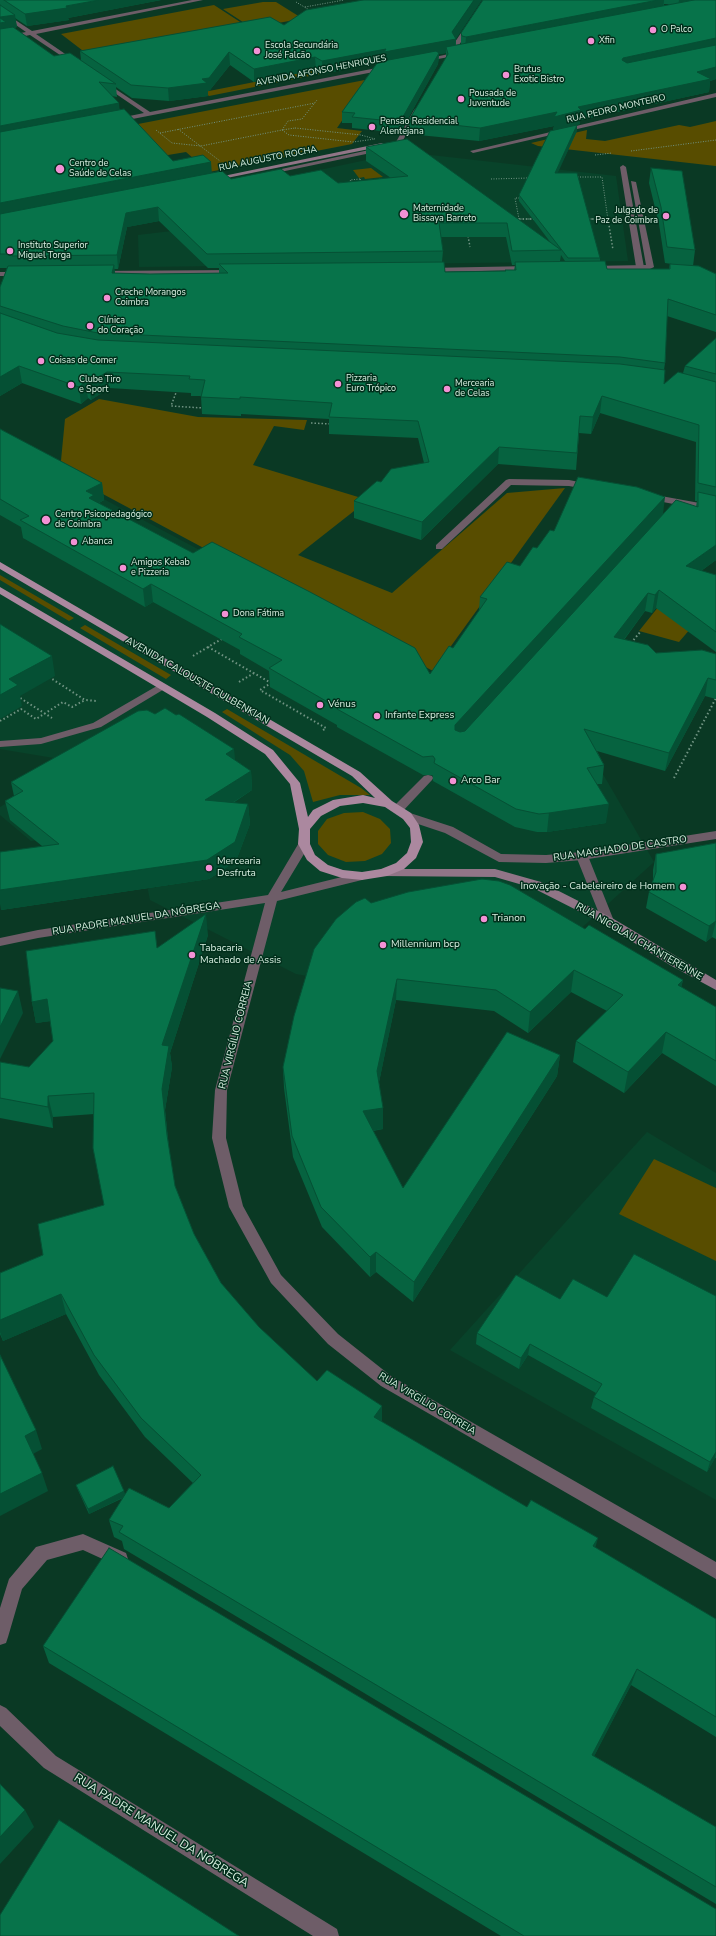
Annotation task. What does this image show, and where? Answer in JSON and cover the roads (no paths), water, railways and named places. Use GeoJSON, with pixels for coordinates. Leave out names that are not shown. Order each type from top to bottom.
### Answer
{"type":"FeatureCollection","features":[{"type":"Feature","properties":{"kind":"main road","name":"AVENIDA CALOUSTE GULBENKIAN"},"geometry":{"type":"LineString","coordinates":[[0,565],[356,774],[388,804]]}},
{"type":"Feature","properties":{"kind":"main road"},"geometry":{"type":"LineString","coordinates":[[0,590],[162,686],[269,752],[295,783],[305,829],[304,844],[311,857],[324,868],[342,874],[362,876],[383,873],[400,866],[412,855],[417,842],[415,828],[403,813],[388,804],[363,800],[337,803],[317,813],[305,829]]}},
{"type":"Feature","properties":{"kind":"street"},"geometry":{"type":"LineString","coordinates":[[0,39],[200,0]]}},
{"type":"Feature","properties":{"kind":"street"},"geometry":{"type":"LineString","coordinates":[[464,53],[458,50],[456,45],[486,0]]}},
{"type":"Feature","properties":{"kind":"street"},"geometry":{"type":"LineString","coordinates":[[0,12],[82,68]]}},
{"type":"Feature","properties":{"kind":"street"},"geometry":{"type":"LineString","coordinates":[[414,62],[471,51]]}},
{"type":"Feature","properties":{"kind":"street"},"geometry":{"type":"LineString","coordinates":[[436,58],[443,62],[443,66]]}},
{"type":"Feature","properties":{"kind":"street","name":"AVENIDA AFONSO HENRIQUES"},"geometry":{"type":"LineString","coordinates":[[107,122],[391,67]]}},
{"type":"Feature","properties":{"kind":"street"},"geometry":{"type":"LineString","coordinates":[[100,81],[149,114]]}},
{"type":"Feature","properties":{"kind":"street","name":"RUA PEDRO MONTEIRO"},"geometry":{"type":"LineString","coordinates":[[473,150],[716,95]]}},
{"type":"Feature","properties":{"kind":"street"},"geometry":{"type":"LineString","coordinates":[[206,183],[398,145],[422,100]]}},
{"type":"Feature","properties":{"kind":"street"},"geometry":{"type":"LineString","coordinates":[[623,168],[640,270]]}},
{"type":"Feature","properties":{"kind":"street"},"geometry":{"type":"LineString","coordinates":[[633,182],[650,267],[640,270]]}},
{"type":"Feature","properties":{"kind":"street"},"geometry":{"type":"LineString","coordinates":[[418,272],[538,270]]}},
{"type":"Feature","properties":{"kind":"street"},"geometry":{"type":"LineString","coordinates":[[587,270],[640,270],[656,274]]}},
{"type":"Feature","properties":{"kind":"street"},"geometry":{"type":"LineString","coordinates":[[87,273],[245,274],[96,278]]}},
{"type":"Feature","properties":{"kind":"street"},"geometry":{"type":"LineString","coordinates":[[0,274],[30,276],[0,279]]}},
{"type":"Feature","properties":{"kind":"street"},"geometry":{"type":"LineString","coordinates":[[439,547],[509,482],[569,483],[599,488]]}},
{"type":"Feature","properties":{"kind":"street"},"geometry":{"type":"LineString","coordinates":[[643,496],[677,506],[716,509]]}},
{"type":"Feature","properties":{"kind":"street"},"geometry":{"type":"LineString","coordinates":[[0,744],[41,740],[97,725],[162,686]]}},
{"type":"Feature","properties":{"kind":"street"},"geometry":{"type":"LineString","coordinates":[[403,813],[428,778]]}},
{"type":"Feature","properties":{"kind":"street","name":"RUA MACHADO DE CASTRO"},"geometry":{"type":"LineString","coordinates":[[403,813],[449,830],[499,858],[546,859],[582,856],[716,835]]}},
{"type":"Feature","properties":{"kind":"street","name":"RUA VIRGÍLIO CORREIA"},"geometry":{"type":"LineString","coordinates":[[304,844],[272,898],[221,1090],[219,1138],[236,1207],[276,1279],[333,1339],[386,1381],[716,1571]]}},
{"type":"Feature","properties":{"kind":"street"},"geometry":{"type":"LineString","coordinates":[[582,856],[608,921]]}},
{"type":"Feature","properties":{"kind":"street","name":"RUA NICOLAU CHANTERENNE"},"geometry":{"type":"LineString","coordinates":[[383,873],[495,873],[537,885],[608,921],[716,986]]}},
{"type":"Feature","properties":{"kind":"street","name":"RUA PADRE MANUEL DA NÓBREGA"},"geometry":{"type":"LineString","coordinates":[[0,942],[38,934],[272,898],[362,876]]}},
{"type":"Feature","properties":{"kind":"street"},"geometry":{"type":"LineString","coordinates":[[0,1637],[15,1585],[42,1553],[82,1542],[111,1554],[131,1566]]}},
{"type":"Feature","properties":{"kind":"street","name":"RUA PADRE MANUEL DA NÓBREGA"},"geometry":{"type":"LineString","coordinates":[[0,1714],[50,1762],[330,1936]]}},
{"type":"Feature","properties":{"kind":"place","name":"O Palco"},"geometry":{"type":"Point","coordinates":[653,30]}},
{"type":"Feature","properties":{"kind":"place","name":"Xfin"},"geometry":{"type":"Point","coordinates":[591,41]}},
{"type":"Feature","properties":{"kind":"place","name":"Escola Secundária José Falcão"},"geometry":{"type":"Point","coordinates":[257,51]}},
{"type":"Feature","properties":{"kind":"place","name":"Brutus Exotic Bistro"},"geometry":{"type":"Point","coordinates":[506,75]}},
{"type":"Feature","properties":{"kind":"place","name":"Pousada de Juventude"},"geometry":{"type":"Point","coordinates":[461,99]}},
{"type":"Feature","properties":{"kind":"place","name":"Pensão Residencial Alentejana"},"geometry":{"type":"Point","coordinates":[372,127]}},
{"type":"Feature","properties":{"kind":"place","name":"Centro de Saúde de Celas"},"geometry":{"type":"Point","coordinates":[60,169]}},
{"type":"Feature","properties":{"kind":"place","name":"Maternidade Bissaya Barreto"},"geometry":{"type":"Point","coordinates":[404,214]}},
{"type":"Feature","properties":{"kind":"place","name":"Julgado de Paz de Coimbra"},"geometry":{"type":"Point","coordinates":[666,216]}},
{"type":"Feature","properties":{"kind":"place","name":"Instituto Superior Miguel Torga"},"geometry":{"type":"Point","coordinates":[10,251]}},
{"type":"Feature","properties":{"kind":"place","name":"Creche Morangos Coimbra"},"geometry":{"type":"Point","coordinates":[107,298]}},
{"type":"Feature","properties":{"kind":"place","name":"Clínica do Coração"},"geometry":{"type":"Point","coordinates":[90,326]}},
{"type":"Feature","properties":{"kind":"place","name":"Coisas de Comer"},"geometry":{"type":"Point","coordinates":[41,361]}},
{"type":"Feature","properties":{"kind":"place","name":"Pizzaria Euro Trópico"},"geometry":{"type":"Point","coordinates":[338,384]}},
{"type":"Feature","properties":{"kind":"place","name":"Clube Tiro e Sport"},"geometry":{"type":"Point","coordinates":[71,385]}},
{"type":"Feature","properties":{"kind":"place","name":"Mercearia de Celas"},"geometry":{"type":"Point","coordinates":[447,389]}},
{"type":"Feature","properties":{"kind":"place","name":"Centro Psicopedagógico de Coimbra"},"geometry":{"type":"Point","coordinates":[46,520]}},
{"type":"Feature","properties":{"kind":"place","name":"Abanca"},"geometry":{"type":"Point","coordinates":[74,542]}},
{"type":"Feature","properties":{"kind":"place","name":"Amigos Kebab e Pizzeria"},"geometry":{"type":"Point","coordinates":[123,568]}},
{"type":"Feature","properties":{"kind":"place","name":"Dona Fátima"},"geometry":{"type":"Point","coordinates":[225,614]}},
{"type":"Feature","properties":{"kind":"place","name":"Vénus"},"geometry":{"type":"Point","coordinates":[320,705]}},
{"type":"Feature","properties":{"kind":"place","name":"Infante Express"},"geometry":{"type":"Point","coordinates":[377,716]}},
{"type":"Feature","properties":{"kind":"place","name":"Arco Bar"},"geometry":{"type":"Point","coordinates":[453,781]}},
{"type":"Feature","properties":{"kind":"place","name":"Mercearia Desfruta"},"geometry":{"type":"Point","coordinates":[209,868]}},
{"type":"Feature","properties":{"kind":"place","name":"Inovação - Cabeleireiro de Homem"},"geometry":{"type":"Point","coordinates":[683,887]}},
{"type":"Feature","properties":{"kind":"place","name":"Trianon"},"geometry":{"type":"Point","coordinates":[484,919]}},
{"type":"Feature","properties":{"kind":"place","name":"Millennium bcp"},"geometry":{"type":"Point","coordinates":[383,945]}},
{"type":"Feature","properties":{"kind":"place","name":"Tabacaria Machado de Assis"},"geometry":{"type":"Point","coordinates":[192,955]}}]}
